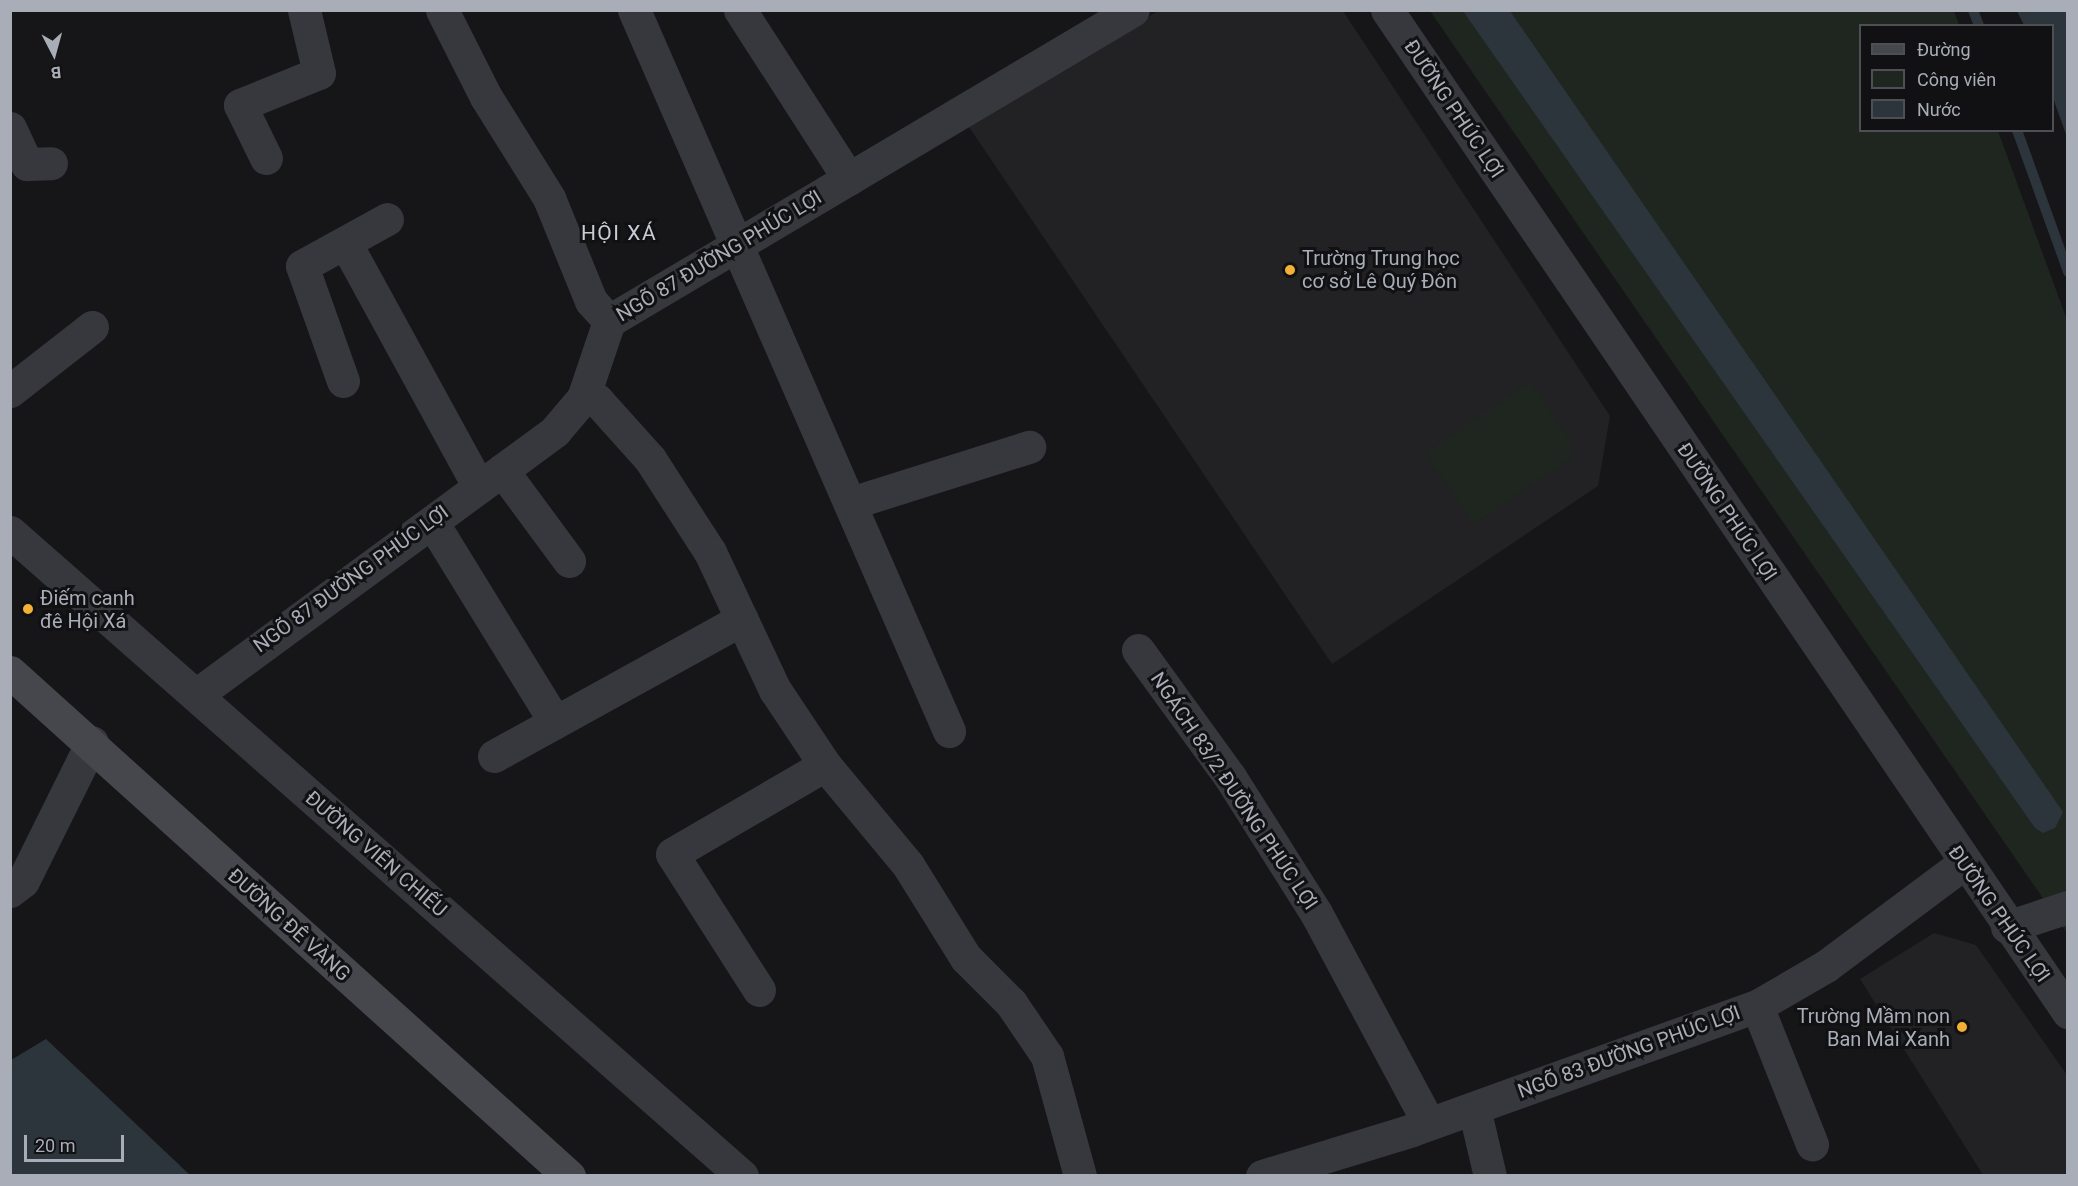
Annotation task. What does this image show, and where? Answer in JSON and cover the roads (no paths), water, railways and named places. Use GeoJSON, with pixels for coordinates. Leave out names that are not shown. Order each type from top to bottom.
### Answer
{"type":"FeatureCollection","features":[{"type":"Feature","properties":{"kind":"main road","name":"ĐƯỜNG ĐÊ VÀNG"},"geometry":{"type":"LineString","coordinates":[[10,672],[92,742],[569,1176]]}},
{"type":"Feature","properties":{"kind":"street"},"geometry":{"type":"LineString","coordinates":[[266,158],[240,105],[319,73],[304,10]]}},
{"type":"Feature","properties":{"kind":"street"},"geometry":{"type":"LineString","coordinates":[[442,10],[486,97],[549,198],[591,301],[609,321]]}},
{"type":"Feature","properties":{"kind":"street"},"geometry":{"type":"LineString","coordinates":[[634,10],[740,244],[949,731]]}},
{"type":"Feature","properties":{"kind":"street"},"geometry":{"type":"LineString","coordinates":[[740,10],[849,179]]}},
{"type":"Feature","properties":{"kind":"street","name":"NGÕ 87 ĐƯỜNG PHÚC LỢI"},"geometry":{"type":"LineString","coordinates":[[196,695],[555,431],[583,398],[609,321],[1133,10]]}},
{"type":"Feature","properties":{"kind":"street","name":"ĐƯỜNG PHÚC LỢI"},"geometry":{"type":"LineString","coordinates":[[1388,10],[1963,864],[2067,1012]]}},
{"type":"Feature","properties":{"kind":"street"},"geometry":{"type":"LineString","coordinates":[[10,128],[27,164],[51,163]]}},
{"type":"Feature","properties":{"kind":"street"},"geometry":{"type":"LineString","coordinates":[[343,381],[302,266],[346,244],[387,219]]}},
{"type":"Feature","properties":{"kind":"street"},"geometry":{"type":"LineString","coordinates":[[346,244],[491,478],[569,561]]}},
{"type":"Feature","properties":{"kind":"street"},"geometry":{"type":"LineString","coordinates":[[10,391],[92,327]]}},
{"type":"Feature","properties":{"kind":"street"},"geometry":{"type":"LineString","coordinates":[[583,398],[597,400],[650,459],[710,552],[775,690],[825,765],[908,865],[966,958],[1011,1003],[1047,1056],[1080,1176]]}},
{"type":"Feature","properties":{"kind":"street"},"geometry":{"type":"LineString","coordinates":[[851,502],[1029,447]]}},
{"type":"Feature","properties":{"kind":"street"},"geometry":{"type":"LineString","coordinates":[[432,522],[555,722]]}},
{"type":"Feature","properties":{"kind":"street","name":"ĐƯỜNG VIÊN CHIẾU"},"geometry":{"type":"LineString","coordinates":[[10,532],[742,1176]]}},
{"type":"Feature","properties":{"kind":"street"},"geometry":{"type":"LineString","coordinates":[[494,756],[742,619]]}},
{"type":"Feature","properties":{"kind":"street","name":"NGÁCH 83/2 ĐƯỜNG PHÚC LỢI"},"geometry":{"type":"LineString","coordinates":[[1138,650],[1230,777],[1316,913],[1429,1124]]}},
{"type":"Feature","properties":{"kind":"street"},"geometry":{"type":"LineString","coordinates":[[10,891],[22,881],[92,742]]}},
{"type":"Feature","properties":{"kind":"street"},"geometry":{"type":"LineString","coordinates":[[759,990],[672,854],[825,765]]}},
{"type":"Feature","properties":{"kind":"street","name":"NGÕ 83 ĐƯỜNG PHÚC LỢI"},"geometry":{"type":"LineString","coordinates":[[1262,1176],[1429,1124],[1757,1006],[1826,966],[1963,864]]}},
{"type":"Feature","properties":{"kind":"street"},"geometry":{"type":"LineString","coordinates":[[2007,927],[2067,907]]}},
{"type":"Feature","properties":{"kind":"street"},"geometry":{"type":"LineString","coordinates":[[1757,1006],[1812,1144]]}},
{"type":"Feature","properties":{"kind":"street"},"geometry":{"type":"LineString","coordinates":[[1474,1108],[1490,1176]]}},
{"type":"Feature","properties":{"kind":"water"},"geometry":{"type":"Polygon","coordinates":[[[1463,11],[1510,11],[2063,812],[2055,828],[2043,833],[2035,828],[1463,11]]]}},
{"type":"Feature","properties":{"kind":"water"},"geometry":{"type":"Polygon","coordinates":[[[2017,11],[2067,11],[2067,137],[2054,101],[2054,24],[2024,24],[2017,11]]]}},
{"type":"Feature","properties":{"kind":"water"},"geometry":{"type":"Polygon","coordinates":[[[46,1039],[190,1175],[11,1175],[11,1060],[46,1039]]]}},
{"type":"Feature","properties":{"kind":"waterway"},"geometry":{"type":"LineString","coordinates":[[1973,10],[1978,24]]}},
{"type":"Feature","properties":{"kind":"waterway"},"geometry":{"type":"LineString","coordinates":[[2018,132],[2068,272]]}},
{"type":"Feature","properties":{"kind":"place","name":"Trường Trung học cơ sở Lê Quý Đôn"},"geometry":{"type":"Point","coordinates":[1290,270]}},
{"type":"Feature","properties":{"kind":"place","name":"Điếm canh đê Hội Xá"},"geometry":{"type":"Point","coordinates":[28,609]}},
{"type":"Feature","properties":{"kind":"place","name":"Trường Mầm non Ban Mai Xanh"},"geometry":{"type":"Point","coordinates":[1962,1027]}},
{"type":"Feature","properties":{"kind":"district","name":"HỘI XÁ"},"geometry":{"type":"Point","coordinates":[619,233]}}]}
